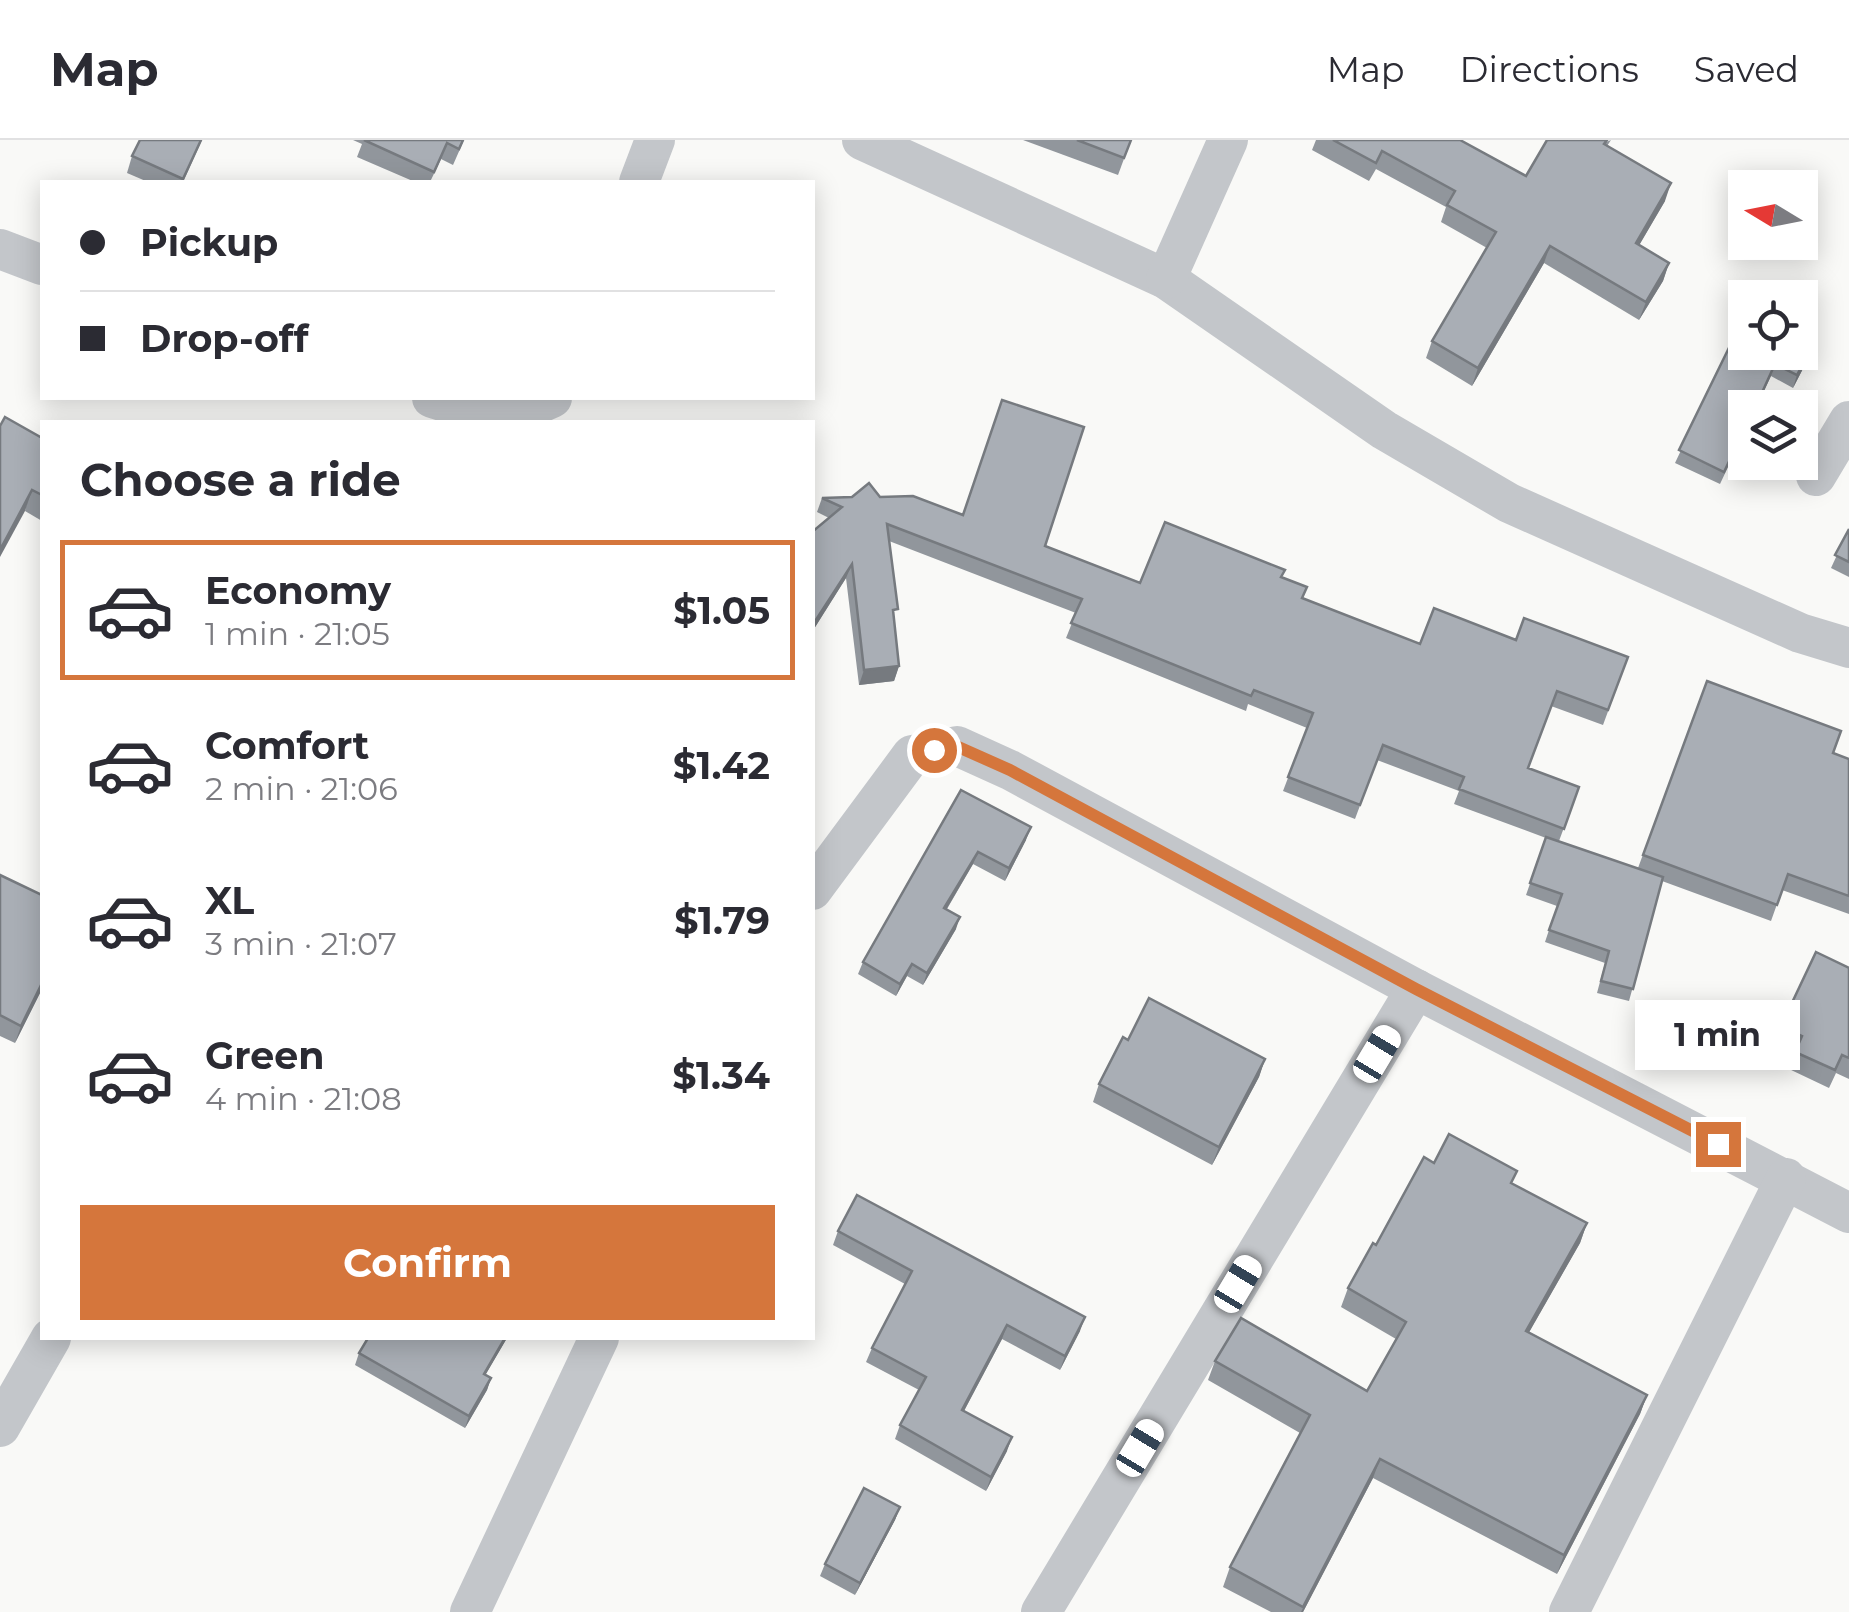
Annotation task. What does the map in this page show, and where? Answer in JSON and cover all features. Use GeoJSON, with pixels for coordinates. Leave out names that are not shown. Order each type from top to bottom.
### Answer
{"type":"FeatureCollection","features":[{"type":"Feature","properties":{"kind":"street"},"geometry":{"type":"LineString","coordinates":[[640,180],[655,140]]}},
{"type":"Feature","properties":{"kind":"street"},"geometry":{"type":"LineString","coordinates":[[862,140],[1166,279],[1384,430],[1509,503],[1800,633],[1849,648]]}},
{"type":"Feature","properties":{"kind":"street"},"geometry":{"type":"LineString","coordinates":[[1166,279],[1228,140]]}},
{"type":"Feature","properties":{"kind":"street"},"geometry":{"type":"LineString","coordinates":[[438,400],[502,420],[549,400]]}},
{"type":"Feature","properties":{"kind":"street"},"geometry":{"type":"LineString","coordinates":[[1818,473],[1849,422]]}},
{"type":"Feature","properties":{"kind":"street"},"geometry":{"type":"LineString","coordinates":[[815,886],[912,755],[956,746],[1010,770],[1416,989],[1849,1212]]}},
{"type":"Feature","properties":{"kind":"street"},"geometry":{"type":"LineString","coordinates":[[1041,1612],[1416,989]]}},
{"type":"Feature","properties":{"kind":"street"},"geometry":{"type":"LineString","coordinates":[[1569,1612],[1786,1178]]}},
{"type":"Feature","properties":{"kind":"street"},"geometry":{"type":"LineString","coordinates":[[0,1427],[50,1340]]}},
{"type":"Feature","properties":{"kind":"street"},"geometry":{"type":"LineString","coordinates":[[470,1612],[598,1340]]}},
{"type":"Feature","properties":{"kind":"building"},"geometry":{"type":"Polygon","coordinates":[[[140,140],[201,140],[183,179],[132,156],[140,140]]]}},
{"type":"Feature","properties":{"kind":"building"},"geometry":{"type":"Polygon","coordinates":[[[364,140],[463,140],[459,149],[447,143],[434,172],[364,140]]]}},
{"type":"Feature","properties":{"kind":"building"},"geometry":{"type":"Polygon","coordinates":[[[1077,140],[1131,140],[1124,158],[1077,140]]]}},
{"type":"Feature","properties":{"kind":"building"},"geometry":{"type":"Polygon","coordinates":[[[1333,140],[1460,140],[1526,176],[1547,140],[1607,140],[1604,144],[1671,183],[1636,243],[1669,263],[1646,302],[1550,246],[1478,368],[1432,341],[1496,232],[1447,205],[1455,191],[1382,151],[1376,163],[1333,140]]]}},
{"type":"Feature","properties":{"kind":"building"},"geometry":{"type":"Polygon","coordinates":[[[1728,350],[1728,370],[1772,370],[1763,390],[1728,390],[1728,464],[1724,472],[1679,450],[1728,350]]]}},
{"type":"Feature","properties":{"kind":"building"},"geometry":{"type":"Polygon","coordinates":[[[1002,400],[1084,427],[1045,546],[1140,583],[1165,522],[1285,570],[1281,577],[1307,587],[1302,598],[1420,644],[1434,608],[1516,640],[1524,618],[1628,657],[1608,710],[1557,691],[1528,768],[1579,787],[1564,829],[1459,789],[1464,777],[1383,745],[1360,805],[1288,777],[1313,713],[1254,690],[1251,696],[1071,623],[1082,599],[887,524],[898,609],[893,610],[899,666],[864,670],[852,564],[815,621],[815,530],[842,507],[822,498],[852,497],[869,483],[880,497],[913,496],[963,515],[1002,400]]]}},
{"type":"Feature","properties":{"kind":"building"},"geometry":{"type":"Polygon","coordinates":[[[5,417],[40,437],[40,494],[32,490],[0,550],[0,426],[5,417]]]}},
{"type":"Feature","properties":{"kind":"building"},"geometry":{"type":"Polygon","coordinates":[[[1849,529],[1849,562],[1835,555],[1849,529]]]}},
{"type":"Feature","properties":{"kind":"building"},"geometry":{"type":"Polygon","coordinates":[[[1707,681],[1841,731],[1833,753],[1849,759],[1849,896],[1788,874],[1777,905],[1643,855],[1707,681]]]}},
{"type":"Feature","properties":{"kind":"building"},"geometry":{"type":"Polygon","coordinates":[[[961,790],[1031,827],[1009,868],[978,852],[944,908],[960,917],[927,973],[912,964],[900,984],[863,962],[961,790]]]}},
{"type":"Feature","properties":{"kind":"building"},"geometry":{"type":"Polygon","coordinates":[[[1546,837],[1663,877],[1633,989],[1601,981],[1609,951],[1549,930],[1562,894],[1530,883],[1546,837]]]}},
{"type":"Feature","properties":{"kind":"building"},"geometry":{"type":"Polygon","coordinates":[[[0,875],[40,894],[40,987],[21,1026],[0,1015],[0,875]]]}},
{"type":"Feature","properties":{"kind":"building"},"geometry":{"type":"Polygon","coordinates":[[[1816,952],[1849,968],[1849,1058],[1842,1055],[1835,1070],[1795,1052],[1802,1036],[1781,1026],[1816,952]]]}},
{"type":"Feature","properties":{"kind":"building"},"geometry":{"type":"Polygon","coordinates":[[[1149,998],[1265,1059],[1219,1147],[1099,1084],[1149,998]]]}},
{"type":"Feature","properties":{"kind":"building"},"geometry":{"type":"Polygon","coordinates":[[[1449,1134],[1517,1171],[1511,1183],[1587,1223],[1526,1331],[1647,1395],[1564,1555],[1380,1459],[1303,1607],[1230,1567],[1310,1415],[1215,1361],[1241,1318],[1367,1391],[1406,1322],[1348,1288],[1424,1157],[1434,1163],[1449,1134]]]}},
{"type":"Feature","properties":{"kind":"building"},"geometry":{"type":"Polygon","coordinates":[[[857,1195],[1085,1317],[1065,1356],[1007,1325],[962,1410],[1012,1437],[991,1477],[900,1425],[926,1377],[872,1348],[912,1271],[838,1231],[857,1195]]]}},
{"type":"Feature","properties":{"kind":"building"},"geometry":{"type":"Polygon","coordinates":[[[367,1340],[504,1340],[484,1374],[491,1378],[469,1416],[359,1353],[367,1340]]]}},
{"type":"Feature","properties":{"kind":"building"},"geometry":{"type":"Polygon","coordinates":[[[864,1488],[900,1507],[860,1583],[825,1564],[864,1488]]]}},
{"type":"Feature","properties":{"kind":"route"},"geometry":{"type":"LineString","coordinates":[[934,750],[956,746],[1010,770],[1416,989],[1718,1144]]}}]}
